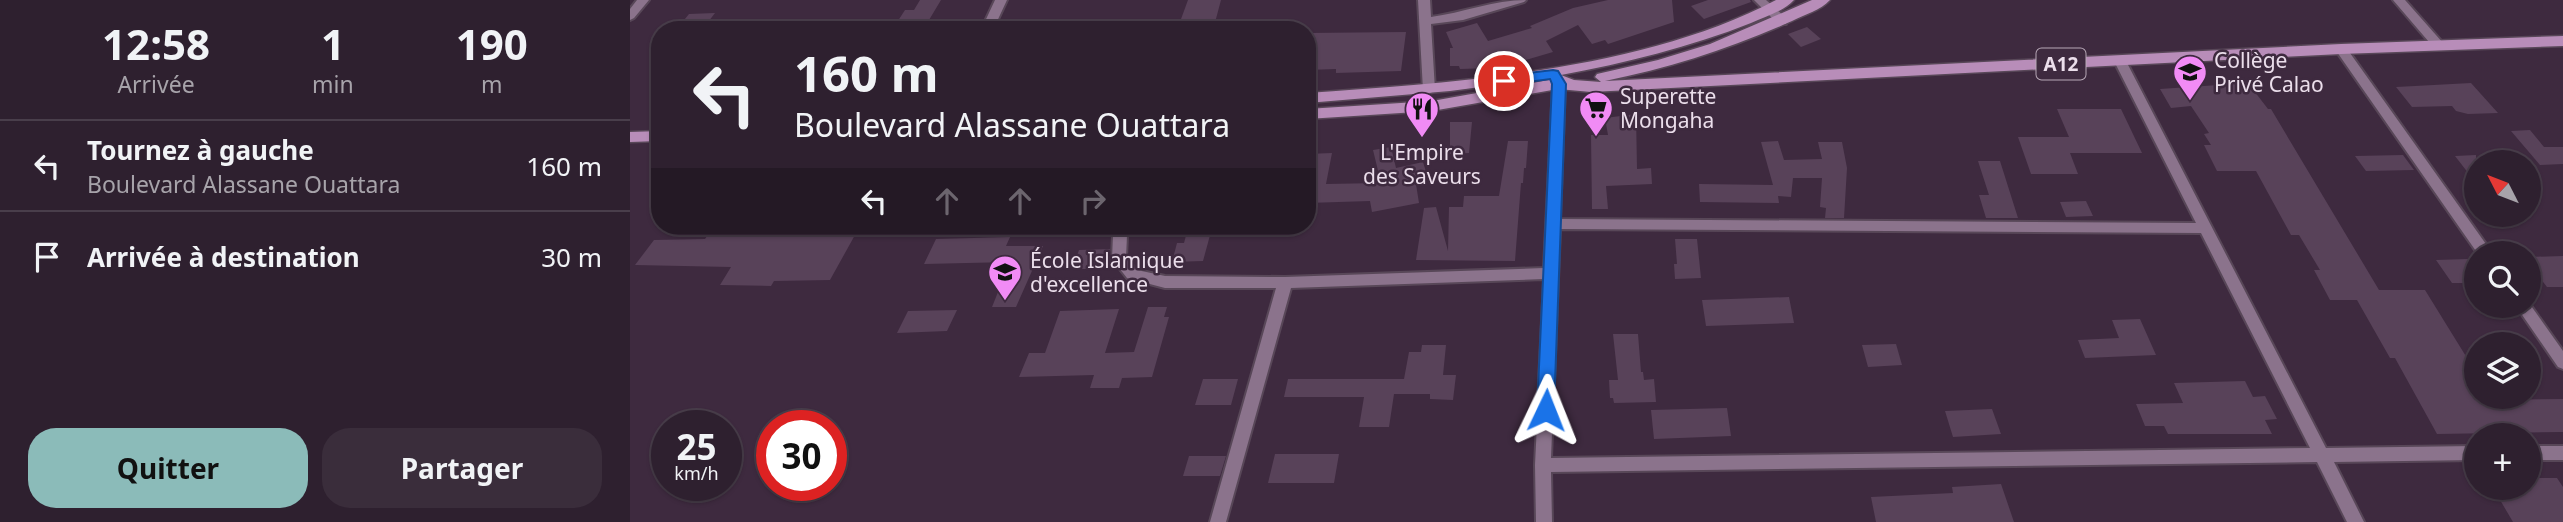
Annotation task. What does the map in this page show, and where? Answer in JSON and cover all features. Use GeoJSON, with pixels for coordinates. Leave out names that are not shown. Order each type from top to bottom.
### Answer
{"type":"FeatureCollection","features":[{"type":"Feature","properties":{"kind":"main road","name":"A12"},"geometry":{"type":"LineString","coordinates":[[1316,113],[1432,106],[1556,79],[1710,33],[1765,5],[1787,0]]}},
{"type":"Feature","properties":{"kind":"main road","name":"A12"},"geometry":{"type":"LineString","coordinates":[[1316,97],[1636,71],[1726,46],[1823,0]]}},
{"type":"Feature","properties":{"kind":"main road","name":"A12"},"geometry":{"type":"LineString","coordinates":[[1556,79],[1591,87],[2341,49],[2561,44]]}},
{"type":"Feature","properties":{"kind":"main road"},"geometry":{"type":"LineString","coordinates":[[1726,46],[1716,56],[1720,68],[1735,80]]}},
{"type":"Feature","properties":{"kind":"main road"},"geometry":{"type":"LineString","coordinates":[[630,130],[651,130]]}},
{"type":"Feature","properties":{"kind":"main road"},"geometry":{"type":"LineString","coordinates":[[630,137],[651,136]]}},
{"type":"Feature","properties":{"kind":"street"},"geometry":{"type":"LineString","coordinates":[[630,16],[643,0]]}},
{"type":"Feature","properties":{"kind":"street"},"geometry":{"type":"LineString","coordinates":[[991,21],[1001,0]]}},
{"type":"Feature","properties":{"kind":"street"},"geometry":{"type":"LineString","coordinates":[[1424,0],[1429,90]]}},
{"type":"Feature","properties":{"kind":"street"},"geometry":{"type":"LineString","coordinates":[[1424,22],[1463,16],[1520,0]]}},
{"type":"Feature","properties":{"kind":"street"},"geometry":{"type":"LineString","coordinates":[[2399,0],[2440,46]]}},
{"type":"Feature","properties":{"kind":"street"},"geometry":{"type":"LineString","coordinates":[[1765,5],[1782,21]]}},
{"type":"Feature","properties":{"kind":"street"},"geometry":{"type":"LineString","coordinates":[[2341,49],[2477,241]]}},
{"type":"Feature","properties":{"kind":"street"},"geometry":{"type":"LineString","coordinates":[[2120,61],[2356,522]]}},
{"type":"Feature","properties":{"kind":"street"},"geometry":{"type":"LineString","coordinates":[[1544,522],[1543,465],[1556,79]]}},
{"type":"Feature","properties":{"kind":"street"},"geometry":{"type":"LineString","coordinates":[[1553,224],[2204,228]]}},
{"type":"Feature","properties":{"kind":"street"},"geometry":{"type":"LineString","coordinates":[[1120,235],[1119,259],[1132,274],[1165,282],[1284,283],[1551,273]]}},
{"type":"Feature","properties":{"kind":"street"},"geometry":{"type":"LineString","coordinates":[[1219,522],[1284,283]]}},
{"type":"Feature","properties":{"kind":"street"},"geometry":{"type":"LineString","coordinates":[[2531,318],[2563,363]]}},
{"type":"Feature","properties":{"kind":"street"},"geometry":{"type":"LineString","coordinates":[[1543,465],[2464,453]]}},
{"type":"Feature","properties":{"kind":"street"},"geometry":{"type":"LineString","coordinates":[[2541,453],[2563,453]]}},
{"type":"Feature","properties":{"kind":"building"},"geometry":{"type":"Polygon","coordinates":[[[920,0],[941,0],[928,21],[898,21],[905,10],[914,10],[920,0]]]}},
{"type":"Feature","properties":{"kind":"building"},"geometry":{"type":"Polygon","coordinates":[[[1188,0],[1221,0],[1215,21],[1180,21],[1188,0]]]}},
{"type":"Feature","properties":{"kind":"building"},"geometry":{"type":"Polygon","coordinates":[[[1608,0],[1672,0],[1674,22],[1608,44],[1605,40],[1592,44],[1578,25],[1546,41],[1553,52],[1522,63],[1491,68],[1460,69],[1459,66],[1450,66],[1450,48],[1453,48],[1446,32],[1477,23],[1488,41],[1532,28],[1530,26],[1573,8],[1608,0]]]}},
{"type":"Feature","properties":{"kind":"building"},"geometry":{"type":"Polygon","coordinates":[[[1708,0],[1751,2],[1704,19],[1691,6],[1708,0]]]}},
{"type":"Feature","properties":{"kind":"building"},"geometry":{"type":"Polygon","coordinates":[[[715,13],[709,21],[683,21],[689,14],[715,13]]]}},
{"type":"Feature","properties":{"kind":"building"},"geometry":{"type":"Polygon","coordinates":[[[1807,27],[1821,39],[1801,47],[1788,34],[1807,27]]]}},
{"type":"Feature","properties":{"kind":"building"},"geometry":{"type":"Polygon","coordinates":[[[1406,32],[1401,71],[1336,73],[1336,69],[1316,70],[1316,33],[1406,32]]]}},
{"type":"Feature","properties":{"kind":"building"},"geometry":{"type":"Polygon","coordinates":[[[2248,83],[2268,109],[2271,109],[2379,290],[2425,290],[2464,353],[2464,409],[2541,409],[2541,399],[2563,399],[2563,432],[2541,432],[2541,423],[2464,423],[2464,434],[2437,434],[2395,358],[2390,358],[2357,300],[2330,300],[2314,270],[2320,270],[2299,235],[2291,235],[2256,171],[2217,171],[2204,145],[2211,145],[2204,134],[2209,133],[2191,106],[2171,108],[2160,89],[2248,83]]]}},
{"type":"Feature","properties":{"kind":"building"},"geometry":{"type":"Polygon","coordinates":[[[2471,83],[2498,113],[2468,114],[2456,111],[2452,106],[2412,107],[2396,87],[2471,83]]]}},
{"type":"Feature","properties":{"kind":"building"},"geometry":{"type":"Polygon","coordinates":[[[2057,109],[2121,109],[2142,153],[2070,153],[2078,174],[2031,174],[2018,137],[2069,137],[2057,109]]]}},
{"type":"Feature","properties":{"kind":"building"},"geometry":{"type":"Polygon","coordinates":[[[1636,114],[1637,169],[1651,168],[1652,184],[1606,186],[1608,209],[1592,209],[1591,135],[1608,135],[1605,118],[1636,114]]]}},
{"type":"Feature","properties":{"kind":"building"},"geometry":{"type":"Polygon","coordinates":[[[1450,122],[1472,122],[1469,153],[1450,154],[1450,122]]]}},
{"type":"Feature","properties":{"kind":"building"},"geometry":{"type":"Polygon","coordinates":[[[2530,130],[2544,147],[2563,147],[2563,164],[2541,165],[2541,150],[2527,150],[2511,131],[2530,130]]]}},
{"type":"Feature","properties":{"kind":"building"},"geometry":{"type":"Polygon","coordinates":[[[1508,141],[1528,141],[1526,168],[1521,183],[1515,261],[1416,260],[1424,208],[1436,207],[1448,251],[1449,207],[1463,207],[1464,196],[1499,196],[1508,141]]]}},
{"type":"Feature","properties":{"kind":"building"},"geometry":{"type":"Polygon","coordinates":[[[1778,141],[1784,160],[1822,159],[1818,142],[1842,142],[1847,168],[1844,218],[1825,218],[1826,208],[1820,207],[1822,178],[1793,178],[1791,197],[1778,196],[1779,203],[1700,202],[1699,184],[1773,185],[1761,142],[1778,141]]]}},
{"type":"Feature","properties":{"kind":"building"},"geometry":{"type":"Polygon","coordinates":[[[1391,147],[1396,168],[1423,162],[1427,175],[1415,178],[1419,203],[1372,212],[1370,201],[1316,203],[1316,154],[1332,153],[1326,184],[1381,183],[1373,150],[1391,147]]]}},
{"type":"Feature","properties":{"kind":"building"},"geometry":{"type":"Polygon","coordinates":[[[2403,155],[2414,170],[2366,171],[2355,156],[2403,155]]]}},
{"type":"Feature","properties":{"kind":"building"},"geometry":{"type":"Polygon","coordinates":[[[2455,156],[2464,156],[2464,168],[2455,156]]]}},
{"type":"Feature","properties":{"kind":"building"},"geometry":{"type":"Polygon","coordinates":[[[1978,161],[2000,161],[2018,218],[1986,218],[1979,195],[1989,195],[1978,161]]]}},
{"type":"Feature","properties":{"kind":"building"},"geometry":{"type":"Polygon","coordinates":[[[2086,201],[2093,216],[2066,217],[2060,202],[2086,201]]]}},
{"type":"Feature","properties":{"kind":"building"},"geometry":{"type":"Polygon","coordinates":[[[708,235],[855,235],[830,280],[774,281],[771,286],[720,285],[731,267],[635,265],[654,240],[705,239],[708,235]]]}},
{"type":"Feature","properties":{"kind":"building"},"geometry":{"type":"Polygon","coordinates":[[[1186,235],[1210,235],[1203,261],[1172,262],[1177,243],[1184,243],[1186,235]]]}},
{"type":"Feature","properties":{"kind":"building"},"geometry":{"type":"Polygon","coordinates":[[[1010,237],[1006,246],[1043,246],[1016,307],[992,307],[1010,262],[924,264],[936,239],[1010,237]]]}},
{"type":"Feature","properties":{"kind":"building"},"geometry":{"type":"Polygon","coordinates":[[[1675,239],[1697,239],[1701,278],[1675,279],[1675,239]]]}},
{"type":"Feature","properties":{"kind":"building"},"geometry":{"type":"Polygon","coordinates":[[[1110,249],[1105,269],[1072,269],[1079,250],[1110,249]]]}},
{"type":"Feature","properties":{"kind":"building"},"geometry":{"type":"Polygon","coordinates":[[[2563,256],[2563,287],[2547,287],[2541,279],[2541,257],[2563,256]]]}},
{"type":"Feature","properties":{"kind":"building"},"geometry":{"type":"Polygon","coordinates":[[[2464,259],[2464,283],[2452,283],[2436,260],[2464,259]]]}},
{"type":"Feature","properties":{"kind":"building"},"geometry":{"type":"Polygon","coordinates":[[[1789,297],[1794,323],[1706,326],[1702,300],[1789,297]]]}},
{"type":"Feature","properties":{"kind":"building"},"geometry":{"type":"Polygon","coordinates":[[[1148,307],[1167,307],[1164,317],[1169,317],[1152,377],[1122,378],[1119,388],[1090,388],[1094,375],[1019,377],[1029,353],[1045,353],[1060,311],[1119,309],[1105,353],[1134,352],[1148,307]]]}},
{"type":"Feature","properties":{"kind":"building"},"geometry":{"type":"Polygon","coordinates":[[[957,310],[947,331],[897,333],[908,311],[957,310]]]}},
{"type":"Feature","properties":{"kind":"building"},"geometry":{"type":"Polygon","coordinates":[[[2140,319],[2156,355],[2085,358],[2078,340],[2119,338],[2112,320],[2140,319]]]}},
{"type":"Feature","properties":{"kind":"building"},"geometry":{"type":"Polygon","coordinates":[[[1613,334],[1638,334],[1641,372],[1644,380],[1654,379],[1656,402],[1614,403],[1613,398],[1610,398],[1609,380],[1618,380],[1613,334]]]}},
{"type":"Feature","properties":{"kind":"building"},"geometry":{"type":"Polygon","coordinates":[[[1896,344],[1902,365],[1868,367],[1862,345],[1896,344]]]}},
{"type":"Feature","properties":{"kind":"building"},"geometry":{"type":"Polygon","coordinates":[[[1422,345],[1446,345],[1443,375],[1456,375],[1453,400],[1430,399],[1430,394],[1394,394],[1389,427],[1359,427],[1364,397],[1284,397],[1288,379],[1404,379],[1409,352],[1421,352],[1422,345]]]}},
{"type":"Feature","properties":{"kind":"building"},"geometry":{"type":"Polygon","coordinates":[[[1203,379],[1238,379],[1231,405],[1195,405],[1203,379]]]}},
{"type":"Feature","properties":{"kind":"building"},"geometry":{"type":"Polygon","coordinates":[[[2245,381],[2253,397],[2265,396],[2277,419],[2265,420],[2272,434],[2168,434],[2164,426],[2145,426],[2136,404],[2183,403],[2174,383],[2245,381]]]}},
{"type":"Feature","properties":{"kind":"building"},"geometry":{"type":"Polygon","coordinates":[[[1727,408],[1731,436],[1654,439],[1651,410],[1727,408]]]}},
{"type":"Feature","properties":{"kind":"building"},"geometry":{"type":"Polygon","coordinates":[[[1992,409],[2001,434],[1953,437],[1945,411],[1992,409]]]}},
{"type":"Feature","properties":{"kind":"building"},"geometry":{"type":"Polygon","coordinates":[[[1275,454],[1339,454],[1334,483],[1268,483],[1275,454]]]}},
{"type":"Feature","properties":{"kind":"building"},"geometry":{"type":"Polygon","coordinates":[[[1189,456],[1226,456],[1220,476],[1183,476],[1189,456]]]}},
{"type":"Feature","properties":{"kind":"building"},"geometry":{"type":"Polygon","coordinates":[[[2541,478],[2557,478],[2563,487],[2563,522],[2513,522],[2500,500],[2541,500],[2541,478]]]}},
{"type":"Feature","properties":{"kind":"building"},"geometry":{"type":"Polygon","coordinates":[[[2001,484],[2014,522],[1876,522],[1871,497],[1953,493],[1952,487],[2001,484]]]}},
{"type":"Feature","properties":{"kind":"place","name":"Collège Privé Calao"},"geometry":{"type":"Point","coordinates":[2190,102]}},
{"type":"Feature","properties":{"kind":"place","name":"Superette Mongaha"},"geometry":{"type":"Point","coordinates":[1596,138]}},
{"type":"Feature","properties":{"kind":"place","name":"L'Empire des Saveurs"},"geometry":{"type":"Point","coordinates":[1422,139]}},
{"type":"Feature","properties":{"kind":"place","name":"École Islamique d'excellence"},"geometry":{"type":"Point","coordinates":[1005,302]}},
{"type":"Feature","properties":{"kind":"route"},"geometry":{"type":"LineString","coordinates":[[1504,81],[1553,74],[1559,84],[1546,410]]}}]}
